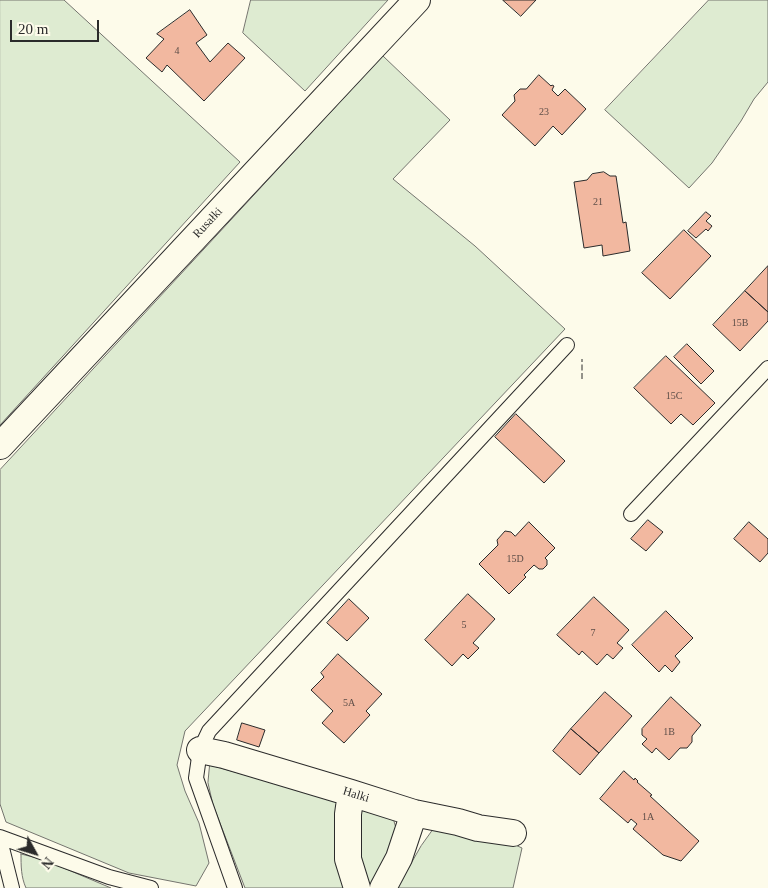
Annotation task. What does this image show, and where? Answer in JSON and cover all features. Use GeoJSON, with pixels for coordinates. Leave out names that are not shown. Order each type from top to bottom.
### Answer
{"type":"FeatureCollection","features":[{"type":"Feature","properties":{"kind":"street","name":"Rusałki"},"geometry":{"type":"LineString","coordinates":[[0,446],[416,0]]}},
{"type":"Feature","properties":{"kind":"street","name":"Halki"},"geometry":{"type":"LineString","coordinates":[[200,750],[224,755],[414,814],[458,822],[478,828],[514,833]]}},
{"type":"Feature","properties":{"kind":"street"},"geometry":{"type":"LineString","coordinates":[[351,793],[348,814],[348,859],[357,888]]}},
{"type":"Feature","properties":{"kind":"street"},"geometry":{"type":"LineString","coordinates":[[383,888],[399,858],[414,814]]}},
{"type":"Feature","properties":{"kind":"lane"},"geometry":{"type":"LineString","coordinates":[[235,888],[196,778],[200,750],[209,731],[567,345]]}},
{"type":"Feature","properties":{"kind":"lane"},"geometry":{"type":"LineString","coordinates":[[631,514],[768,368]]}},
{"type":"Feature","properties":{"kind":"lane"},"geometry":{"type":"LineString","coordinates":[[0,839],[12,888]]}},
{"type":"Feature","properties":{"kind":"lane"},"geometry":{"type":"LineString","coordinates":[[0,839],[109,877],[151,888]]}},
{"type":"Feature","properties":{"kind":"green space"},"geometry":{"type":"Polygon","coordinates":[[[0,0],[64,0],[240,162],[0,425],[0,0]]]}},
{"type":"Feature","properties":{"kind":"green space"},"geometry":{"type":"Polygon","coordinates":[[[251,0],[388,0],[305,91],[243,33],[251,0]]]}},
{"type":"Feature","properties":{"kind":"green space"},"geometry":{"type":"Polygon","coordinates":[[[709,0],[768,0],[768,82],[754,99],[712,163],[689,188],[605,110],[709,0]]]}},
{"type":"Feature","properties":{"kind":"green space"},"geometry":{"type":"Polygon","coordinates":[[[383,56],[450,120],[393,179],[475,246],[565,329],[185,731],[177,765],[185,791],[199,823],[209,863],[196,886],[129,873],[6,822],[0,804],[0,470],[383,56]]]}},
{"type":"Feature","properties":{"kind":"green space"},"geometry":{"type":"Polygon","coordinates":[[[210,765],[338,801],[348,888],[245,888],[213,805],[208,783],[210,765]]]}},
{"type":"Feature","properties":{"kind":"green space"},"geometry":{"type":"Polygon","coordinates":[[[364,809],[393,818],[396,828],[376,888],[365,888],[357,866],[358,816],[364,809]]]}},
{"type":"Feature","properties":{"kind":"green space"},"geometry":{"type":"Polygon","coordinates":[[[435,827],[511,843],[522,848],[513,888],[397,888],[421,846],[435,827]]]}},
{"type":"Feature","properties":{"kind":"green space"},"geometry":{"type":"Polygon","coordinates":[[[21,854],[45,860],[111,888],[26,888],[22,876],[21,854]]]}},
{"type":"Feature","properties":{"kind":"building"},"geometry":{"type":"Polygon","coordinates":[[[503,0],[536,0],[521,16],[503,0]]]}},
{"type":"Feature","properties":{"kind":"building"},"geometry":{"type":"Polygon","coordinates":[[[190,10],[207,35],[196,43],[210,62],[228,43],[245,58],[204,101],[167,65],[162,72],[146,58],[164,39],[157,34],[190,10]]]}},
{"type":"Feature","properties":{"kind":"building"},"geometry":{"type":"Polygon","coordinates":[[[539,75],[551,86],[554,86],[552,90],[558,96],[565,89],[586,109],[562,135],[553,126],[535,146],[502,115],[515,101],[514,95],[520,89],[526,89],[539,75]]]}},
{"type":"Feature","properties":{"kind":"building"},"geometry":{"type":"Polygon","coordinates":[[[604,172],[610,176],[616,176],[623,223],[626,222],[630,251],[603,256],[602,245],[584,248],[574,182],[587,180],[592,174],[604,172]]]}},
{"type":"Feature","properties":{"kind":"building"},"geometry":{"type":"Polygon","coordinates":[[[706,212],[711,216],[706,221],[712,226],[708,231],[706,229],[696,238],[688,231],[706,212]]]}},
{"type":"Feature","properties":{"kind":"building"},"geometry":{"type":"Polygon","coordinates":[[[684,230],[711,256],[670,299],[642,273],[684,230]]]}},
{"type":"Feature","properties":{"kind":"building"},"geometry":{"type":"Polygon","coordinates":[[[768,266],[768,312],[745,291],[768,266]]]}},
{"type":"Feature","properties":{"kind":"building"},"geometry":{"type":"Polygon","coordinates":[[[745,291],[768,312],[768,321],[740,351],[713,325],[745,291]]]}},
{"type":"Feature","properties":{"kind":"building"},"geometry":{"type":"Polygon","coordinates":[[[687,344],[714,371],[701,384],[674,357],[687,344]]]}},
{"type":"Feature","properties":{"kind":"building"},"geometry":{"type":"Polygon","coordinates":[[[666,356],[715,403],[693,425],[681,414],[671,424],[634,388],[666,356]]]}},
{"type":"Feature","properties":{"kind":"building"},"geometry":{"type":"Polygon","coordinates":[[[516,414],[565,461],[544,483],[495,437],[516,414]]]}},
{"type":"Feature","properties":{"kind":"building"},"geometry":{"type":"Polygon","coordinates":[[[648,520],[663,532],[646,551],[631,539],[648,520]]]}},
{"type":"Feature","properties":{"kind":"building"},"geometry":{"type":"Polygon","coordinates":[[[529,522],[555,548],[545,558],[547,565],[543,569],[539,569],[534,565],[524,575],[526,577],[509,594],[479,564],[498,545],[497,540],[505,531],[511,532],[515,536],[529,522]]]}},
{"type":"Feature","properties":{"kind":"building"},"geometry":{"type":"Polygon","coordinates":[[[749,522],[768,539],[768,553],[760,562],[734,539],[749,522]]]}},
{"type":"Feature","properties":{"kind":"building"},"geometry":{"type":"Polygon","coordinates":[[[468,594],[495,619],[473,643],[479,648],[468,659],[463,654],[452,666],[425,640],[468,594]]]}},
{"type":"Feature","properties":{"kind":"building"},"geometry":{"type":"Polygon","coordinates":[[[594,597],[629,630],[617,643],[623,648],[613,659],[607,654],[597,665],[582,651],[579,655],[557,635],[594,597]]]}},
{"type":"Feature","properties":{"kind":"building"},"geometry":{"type":"Polygon","coordinates":[[[349,599],[369,618],[347,641],[327,623],[349,599]]]}},
{"type":"Feature","properties":{"kind":"building"},"geometry":{"type":"Polygon","coordinates":[[[666,611],[693,638],[675,656],[680,662],[672,672],[665,665],[659,672],[632,645],[666,611]]]}},
{"type":"Feature","properties":{"kind":"building"},"geometry":{"type":"Polygon","coordinates":[[[338,654],[382,694],[366,711],[370,715],[344,743],[322,723],[333,711],[311,690],[324,677],[321,673],[338,654]]]}},
{"type":"Feature","properties":{"kind":"building"},"geometry":{"type":"Polygon","coordinates":[[[605,692],[632,716],[599,753],[571,729],[605,692]]]}},
{"type":"Feature","properties":{"kind":"building"},"geometry":{"type":"Polygon","coordinates":[[[671,697],[701,725],[692,736],[692,742],[687,748],[680,748],[669,760],[656,748],[652,753],[642,744],[647,739],[642,735],[642,729],[671,697]]]}},
{"type":"Feature","properties":{"kind":"building"},"geometry":{"type":"Polygon","coordinates":[[[242,723],[265,730],[259,747],[237,740],[242,723]]]}},
{"type":"Feature","properties":{"kind":"building"},"geometry":{"type":"Polygon","coordinates":[[[571,729],[599,753],[580,775],[553,751],[571,729]]]}},
{"type":"Feature","properties":{"kind":"building"},"geometry":{"type":"Polygon","coordinates":[[[624,771],[634,780],[635,778],[652,795],[650,796],[699,841],[681,861],[663,855],[633,829],[637,824],[631,819],[628,823],[600,799],[624,771]]]}},
{"type":"Feature","properties":{"kind":"fence"},"geometry":{"type":"LineString","coordinates":[[582,359],[582,379]]}}]}
